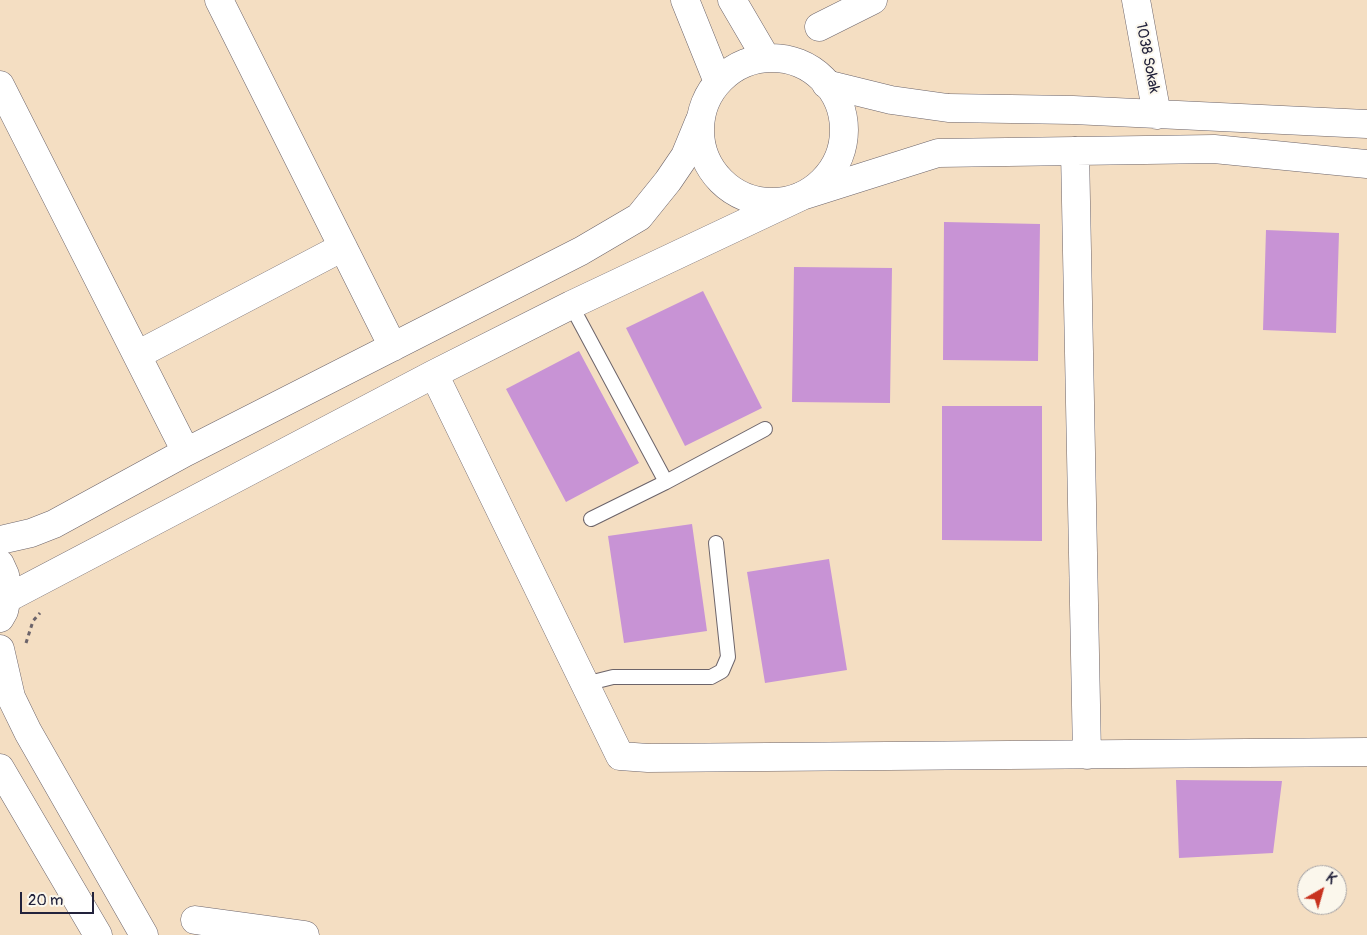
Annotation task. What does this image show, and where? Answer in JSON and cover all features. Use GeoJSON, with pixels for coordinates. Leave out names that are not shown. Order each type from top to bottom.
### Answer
{"type":"FeatureCollection","features":[{"type":"Feature","properties":{"kind":"street"},"geometry":{"type":"LineString","coordinates":[[219,0],[393,347]]}},
{"type":"Feature","properties":{"kind":"street"},"geometry":{"type":"LineString","coordinates":[[685,0],[718,82]]}},
{"type":"Feature","properties":{"kind":"street"},"geometry":{"type":"LineString","coordinates":[[732,0],[766,58]]}},
{"type":"Feature","properties":{"kind":"street"},"geometry":{"type":"LineString","coordinates":[[819,27],[873,0]]}},
{"type":"Feature","properties":{"kind":"street","name":"1038 Sokak"},"geometry":{"type":"LineString","coordinates":[[1136,0],[1158,115]]}},
{"type":"Feature","properties":{"kind":"street"},"geometry":{"type":"LineString","coordinates":[[0,540],[31,533],[54,524],[186,452],[581,251],[639,217],[685,156],[699,122],[706,98],[718,82],[742,64],[766,58],[792,60],[814,71],[832,89],[841,110],[844,133],[840,155],[829,175],[812,191],[792,201],[769,203],[746,198],[726,187],[711,170],[701,147],[699,122]]}},
{"type":"Feature","properties":{"kind":"street"},"geometry":{"type":"LineString","coordinates":[[826,84],[891,100],[948,108],[1367,124]]}},
{"type":"Feature","properties":{"kind":"street"},"geometry":{"type":"LineString","coordinates":[[0,85],[186,452]]}},
{"type":"Feature","properties":{"kind":"street"},"geometry":{"type":"LineString","coordinates":[[3,609],[43,579],[434,374],[571,305],[802,196],[938,153],[1214,149],[1367,164]]}},
{"type":"Feature","properties":{"kind":"street"},"geometry":{"type":"LineString","coordinates":[[1075,151],[1087,755]]}},
{"type":"Feature","properties":{"kind":"street"},"geometry":{"type":"LineString","coordinates":[[137,355],[343,247]]}},
{"type":"Feature","properties":{"kind":"street"},"geometry":{"type":"LineString","coordinates":[[434,374],[620,756],[1087,755],[1367,752]]}},
{"type":"Feature","properties":{"kind":"street"},"geometry":{"type":"LineString","coordinates":[[0,564],[5,575],[8,593],[3,609]]}},
{"type":"Feature","properties":{"kind":"street"},"geometry":{"type":"LineString","coordinates":[[12,649],[11,697],[28,732],[144,935]]}},
{"type":"Feature","properties":{"kind":"street"},"geometry":{"type":"LineString","coordinates":[[0,768],[98,935]]}},
{"type":"Feature","properties":{"kind":"street"},"geometry":{"type":"LineString","coordinates":[[195,920],[304,935]]}},
{"type":"Feature","properties":{"kind":"lane"},"geometry":{"type":"LineString","coordinates":[[571,305],[666,482]]}},
{"type":"Feature","properties":{"kind":"lane"},"geometry":{"type":"LineString","coordinates":[[590,519],[666,482],[765,429]]}},
{"type":"Feature","properties":{"kind":"lane"},"geometry":{"type":"LineString","coordinates":[[585,684],[614,677],[711,677],[722,671],[728,657],[716,543]]}},
{"type":"Feature","properties":{"kind":"path"},"geometry":{"type":"LineString","coordinates":[[12,649],[48,600],[43,579]]}},
{"type":"Feature","properties":{"kind":"building"},"geometry":{"type":"Polygon","coordinates":[[[944,222],[1040,224],[1038,361],[943,360],[944,222]]]}},
{"type":"Feature","properties":{"kind":"building"},"geometry":{"type":"Polygon","coordinates":[[[1266,230],[1339,233],[1336,333],[1263,330],[1266,230]]]}},
{"type":"Feature","properties":{"kind":"building"},"geometry":{"type":"Polygon","coordinates":[[[794,267],[892,268],[890,403],[792,402],[794,267]]]}},
{"type":"Feature","properties":{"kind":"building"},"geometry":{"type":"Polygon","coordinates":[[[703,291],[762,408],[685,446],[626,328],[703,291]]]}},
{"type":"Feature","properties":{"kind":"building"},"geometry":{"type":"Polygon","coordinates":[[[579,351],[639,463],[566,502],[506,389],[579,351]]]}},
{"type":"Feature","properties":{"kind":"building"},"geometry":{"type":"Polygon","coordinates":[[[942,406],[1042,406],[1042,541],[942,540],[942,406]]]}},
{"type":"Feature","properties":{"kind":"building"},"geometry":{"type":"Polygon","coordinates":[[[692,524],[707,631],[624,643],[608,536],[692,524]]]}},
{"type":"Feature","properties":{"kind":"building"},"geometry":{"type":"Polygon","coordinates":[[[829,559],[847,670],[765,683],[747,572],[829,559]]]}},
{"type":"Feature","properties":{"kind":"building"},"geometry":{"type":"Polygon","coordinates":[[[1176,780],[1282,781],[1273,853],[1179,858],[1176,780]]]}}]}
